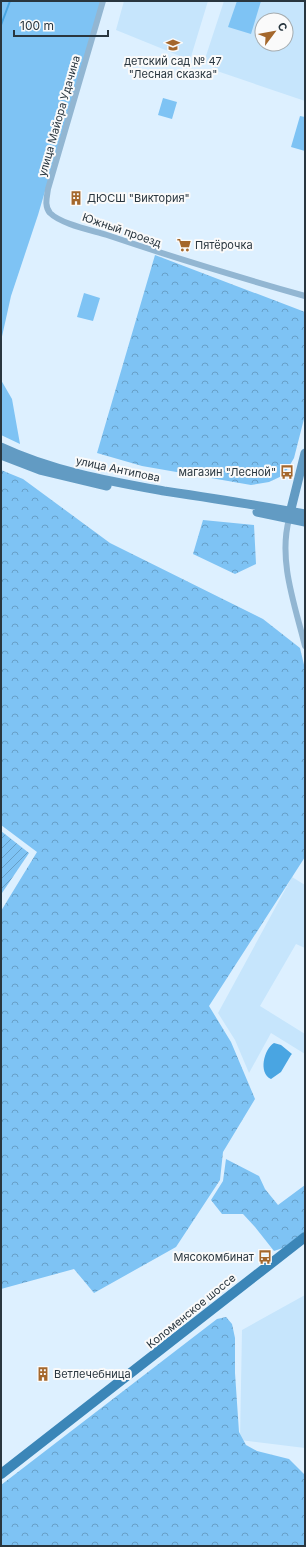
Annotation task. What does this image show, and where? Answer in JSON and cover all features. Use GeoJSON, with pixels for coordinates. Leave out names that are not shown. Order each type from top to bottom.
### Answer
{"type":"FeatureCollection","features":[{"type":"Feature","properties":{"kind":"main road","name":"улица Антипова"},"geometry":{"type":"LineString","coordinates":[[1,447],[47,466],[103,480],[290,515],[305,522]]}},
{"type":"Feature","properties":{"kind":"main road"},"geometry":{"type":"LineString","coordinates":[[290,515],[305,453]]}},
{"type":"Feature","properties":{"kind":"main road","name":"улица Антипова"},"geometry":{"type":"LineString","coordinates":[[1,455],[40,470],[87,482],[290,515],[305,514]]}},
{"type":"Feature","properties":{"kind":"main road","name":"Коломенское шоссе"},"geometry":{"type":"LineString","coordinates":[[1,1474],[305,1237]]}},
{"type":"Feature","properties":{"kind":"street","name":"улица Майора Удачина"},"geometry":{"type":"LineString","coordinates":[[50,213],[46,201],[48,189],[103,1]]}},
{"type":"Feature","properties":{"kind":"street","name":"Южный проезд"},"geometry":{"type":"LineString","coordinates":[[50,213],[59,219],[177,259],[305,296]]}},
{"type":"Feature","properties":{"kind":"street"},"geometry":{"type":"LineString","coordinates":[[290,515],[285,535],[284,549],[305,646]]}},
{"type":"Feature","properties":{"kind":"shaded area","name":"детский сад № 47 \"Лесная сказка\""},"geometry":{"type":"Polygon","coordinates":[[[124,1],[208,1],[190,60],[116,30],[124,1]]]}},
{"type":"Feature","properties":{"kind":"shaded area"},"geometry":{"type":"Polygon","coordinates":[[[224,1],[305,1],[305,101],[214,70],[215,66],[204,62],[224,1]]]}},
{"type":"Feature","properties":{"kind":"shaded area"},"geometry":{"type":"Polygon","coordinates":[[[292,877],[305,885],[305,948],[296,944],[260,1006],[305,1034],[305,1054],[271,1033],[249,1073],[235,1040],[218,1013],[292,877]]]}},
{"type":"Feature","properties":{"kind":"shaded area"},"geometry":{"type":"Polygon","coordinates":[[[274,1043],[281,1045],[292,1054],[281,1072],[271,1079],[265,1072],[264,1061],[267,1050],[274,1043]]]}},
{"type":"Feature","properties":{"kind":"shaded area"},"geometry":{"type":"Polygon","coordinates":[[[305,1295],[305,1448],[240,1440],[242,1330],[305,1295]]]}},
{"type":"Feature","properties":{"kind":"green space"},"geometry":{"type":"Polygon","coordinates":[[[1,1],[101,1],[38,215],[11,296],[1,341],[1,1]]]}},
{"type":"Feature","properties":{"kind":"green space"},"geometry":{"type":"Polygon","coordinates":[[[237,1],[261,1],[258,12],[254,12],[254,24],[251,34],[228,27],[237,1]]]}},
{"type":"Feature","properties":{"kind":"green space"},"geometry":{"type":"Polygon","coordinates":[[[163,98],[177,102],[172,119],[158,115],[163,98]]]}},
{"type":"Feature","properties":{"kind":"green space"},"geometry":{"type":"Polygon","coordinates":[[[300,116],[305,117],[305,151],[291,147],[300,116]]]}},
{"type":"Feature","properties":{"kind":"green space"},"geometry":{"type":"Polygon","coordinates":[[[155,255],[305,312],[305,415],[294,458],[284,475],[269,482],[251,485],[142,466],[97,453],[155,255]]]}},
{"type":"Feature","properties":{"kind":"green space"},"geometry":{"type":"Polygon","coordinates":[[[84,293],[100,298],[93,321],[77,317],[84,293]]]}},
{"type":"Feature","properties":{"kind":"green space"},"geometry":{"type":"Polygon","coordinates":[[[1,380],[12,399],[20,444],[1,435],[1,380]]]}},
{"type":"Feature","properties":{"kind":"green space"},"geometry":{"type":"Polygon","coordinates":[[[1,470],[23,479],[110,543],[263,619],[300,648],[305,669],[305,857],[209,1006],[231,1042],[255,1099],[223,1152],[220,1180],[176,1247],[94,1293],[74,1269],[1,1289],[1,911],[37,852],[1,825],[1,470]]]}},
{"type":"Feature","properties":{"kind":"green space"},"geometry":{"type":"Polygon","coordinates":[[[203,520],[254,525],[256,564],[235,574],[193,554],[203,520]]]}},
{"type":"Feature","properties":{"kind":"green space"},"geometry":{"type":"Polygon","coordinates":[[[1,831],[29,853],[2,893],[1,892],[1,831]]]}},
{"type":"Feature","properties":{"kind":"green space"},"geometry":{"type":"Polygon","coordinates":[[[226,1159],[259,1176],[265,1189],[278,1205],[305,1185],[305,1231],[283,1248],[274,1251],[243,1214],[222,1214],[211,1200],[223,1181],[226,1159]]]}},
{"type":"Feature","properties":{"kind":"green space"},"geometry":{"type":"Polygon","coordinates":[[[226,1317],[232,1324],[235,1338],[235,1373],[239,1432],[246,1445],[257,1451],[289,1459],[305,1475],[305,1546],[1,1546],[1,1485],[217,1319],[226,1317]]]}},
{"type":"Feature","properties":{"kind":"waterway"},"geometry":{"type":"LineString","coordinates":[[1,25],[10,1]]}},
{"type":"Feature","properties":{"kind":"place","name":"детский сад № 47 \"Лесная сказка\""},"geometry":{"type":"Point","coordinates":[173,45]}},
{"type":"Feature","properties":{"kind":"place","name":"ДЮСШ \"Виктория\""},"geometry":{"type":"Point","coordinates":[76,198]}},
{"type":"Feature","properties":{"kind":"place","name":"Пятёрочка"},"geometry":{"type":"Point","coordinates":[184,245]}},
{"type":"Feature","properties":{"kind":"place","name":"магазин \"Лесной\""},"geometry":{"type":"Point","coordinates":[287,472]}},
{"type":"Feature","properties":{"kind":"place","name":"Мясокомбинат"},"geometry":{"type":"Point","coordinates":[265,1257]}},
{"type":"Feature","properties":{"kind":"place","name":"Ветлечебница"},"geometry":{"type":"Point","coordinates":[43,1374]}}]}
